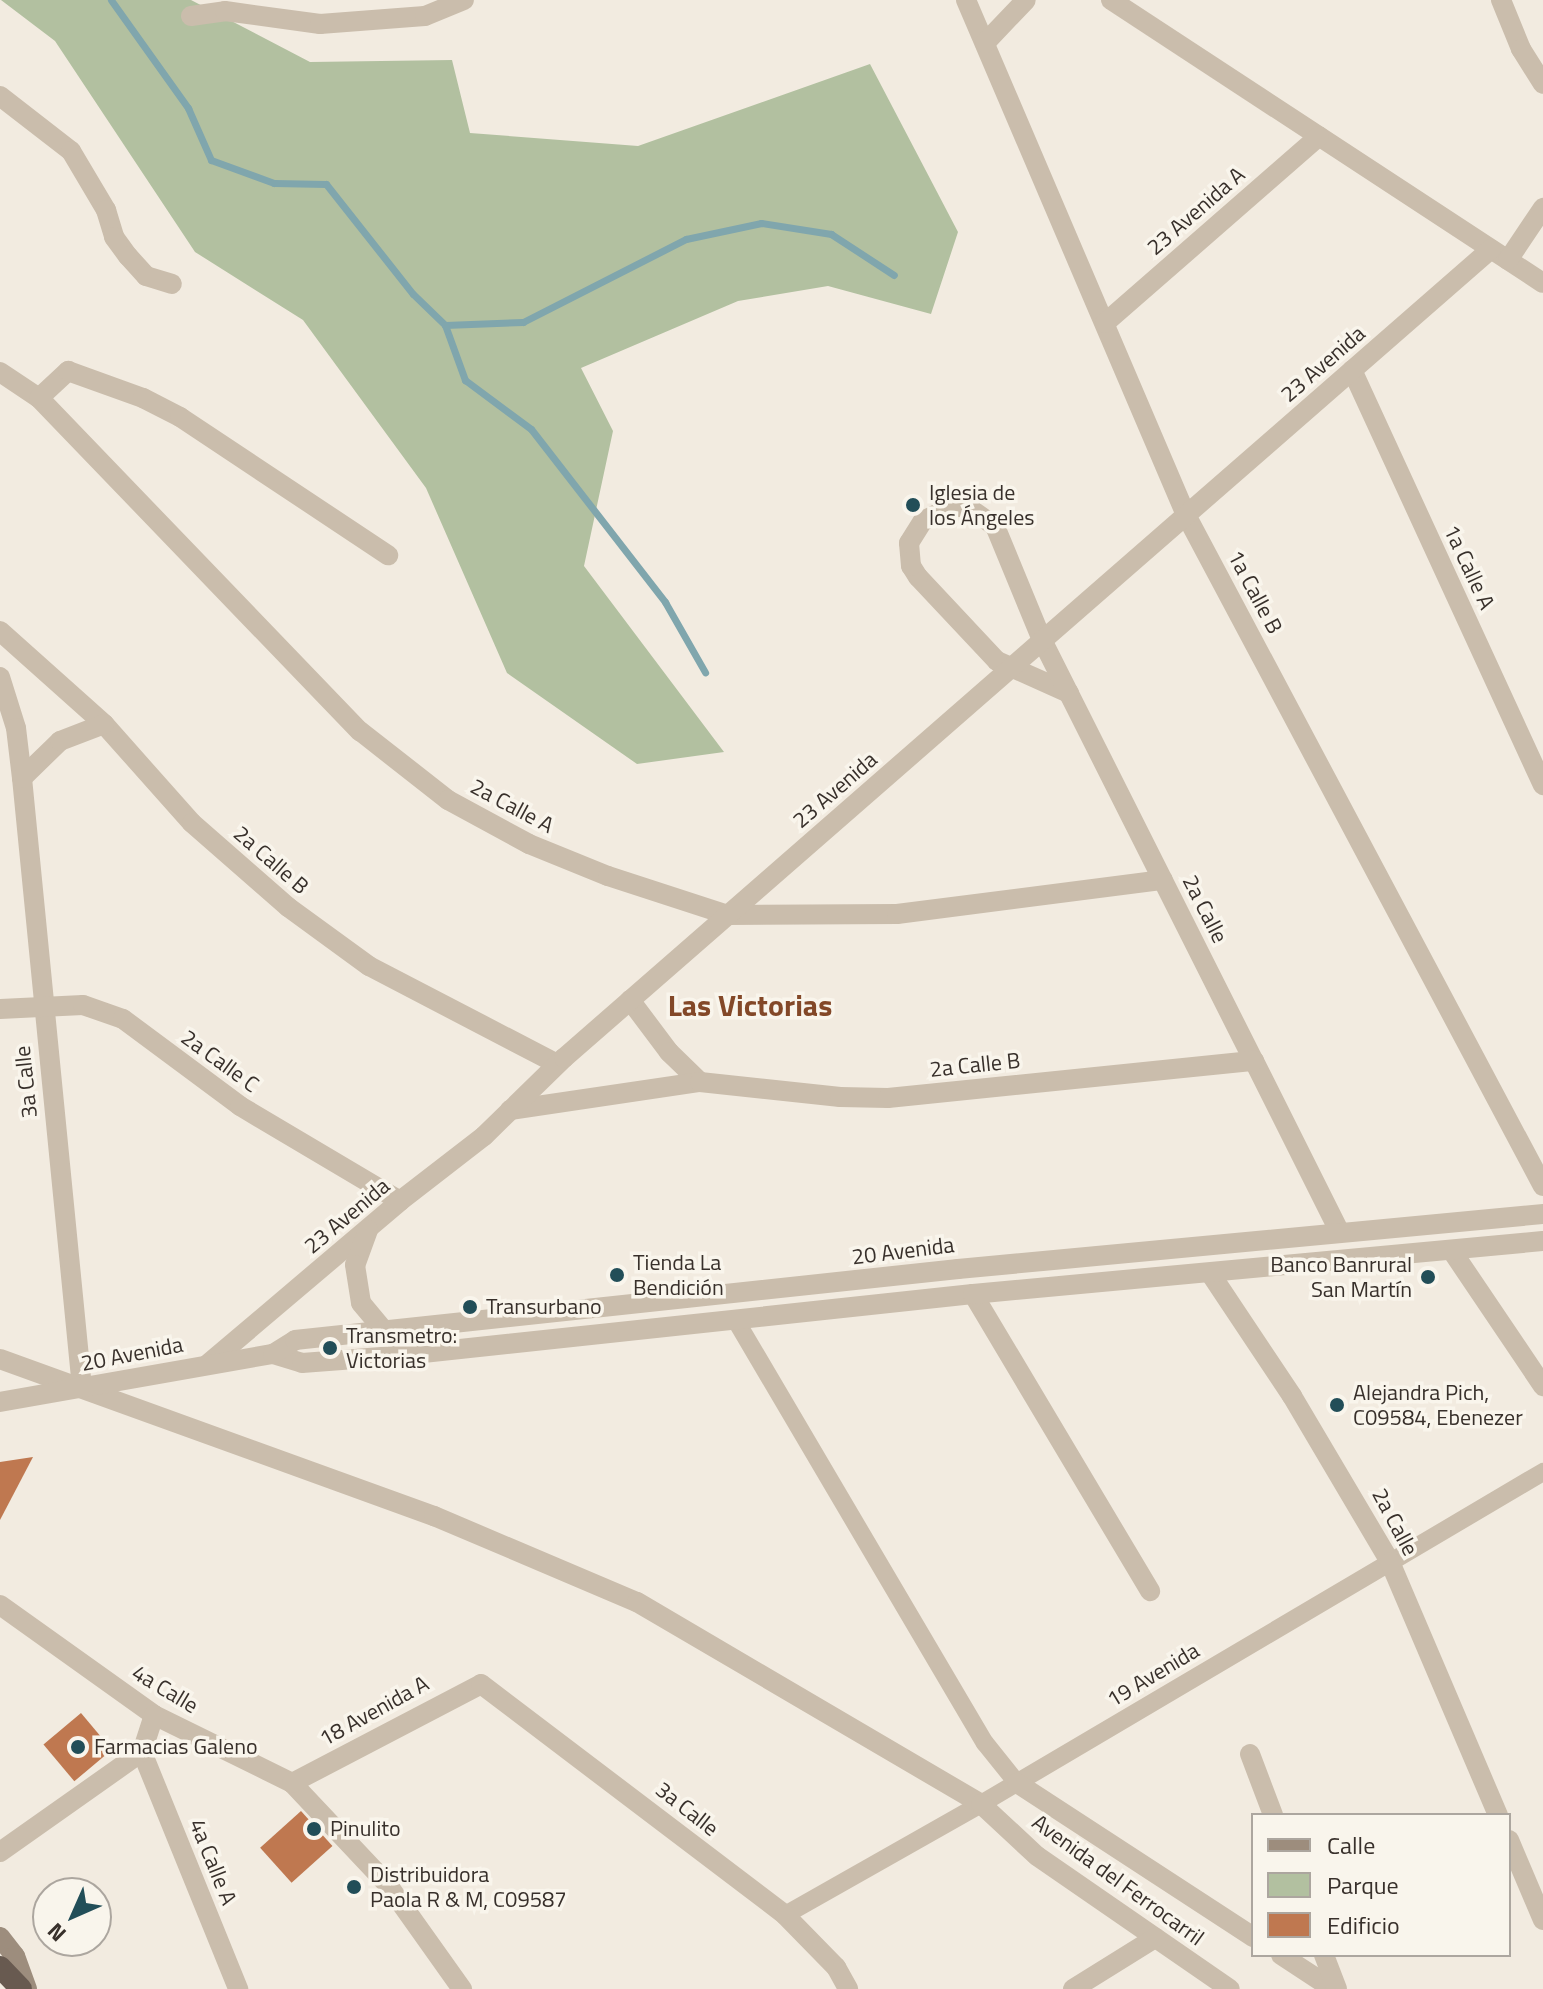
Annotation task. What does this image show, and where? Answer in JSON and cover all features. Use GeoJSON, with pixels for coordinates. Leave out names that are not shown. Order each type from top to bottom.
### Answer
{"type":"FeatureCollection","features":[{"type":"Feature","properties":{"kind":"highway"},"geometry":{"type":"LineString","coordinates":[[0,1967],[24,1989]]}},
{"type":"Feature","properties":{"kind":"main road"},"geometry":{"type":"LineString","coordinates":[[0,1937],[15,1956],[24,1989]]}},
{"type":"Feature","properties":{"kind":"street"},"geometry":{"type":"LineString","coordinates":[[191,16],[225,11],[320,24],[425,16],[464,0]]}},
{"type":"Feature","properties":{"kind":"street","name":"1a Calle B"},"geometry":{"type":"LineString","coordinates":[[966,0],[1186,515],[1543,1186]]}},
{"type":"Feature","properties":{"kind":"street"},"geometry":{"type":"LineString","coordinates":[[985,43],[1026,0]]}},
{"type":"Feature","properties":{"kind":"street"},"geometry":{"type":"LineString","coordinates":[[1111,0],[1543,283]]}},
{"type":"Feature","properties":{"kind":"street"},"geometry":{"type":"LineString","coordinates":[[1501,0],[1521,49],[1543,84]]}},
{"type":"Feature","properties":{"kind":"street"},"geometry":{"type":"LineString","coordinates":[[0,96],[71,151],[106,210],[114,237],[128,256],[146,276],[172,284]]}},
{"type":"Feature","properties":{"kind":"street","name":"23 Avenida A"},"geometry":{"type":"LineString","coordinates":[[1105,323],[1319,136]]}},
{"type":"Feature","properties":{"kind":"street","name":"23 Avenida"},"geometry":{"type":"LineString","coordinates":[[208,1364],[400,1201],[484,1136],[557,1064],[1352,370],[1500,254],[1543,208]]}},
{"type":"Feature","properties":{"kind":"street","name":"1a Calle A"},"geometry":{"type":"LineString","coordinates":[[1352,370],[1543,785]]}},
{"type":"Feature","properties":{"kind":"street"},"geometry":{"type":"LineString","coordinates":[[39,398],[68,371],[143,398],[180,417],[388,555]]}},
{"type":"Feature","properties":{"kind":"street","name":"2a Calle A"},"geometry":{"type":"LineString","coordinates":[[0,372],[39,398],[331,703],[412,774],[470,814],[529,844],[608,876],[728,915],[897,914],[1163,880]]}},
{"type":"Feature","properties":{"kind":"street","name":"2a Calle"},"geometry":{"type":"LineString","coordinates":[[1069,693],[1010,669],[988,653],[911,566],[909,543],[923,521],[952,506],[969,508],[995,526],[1042,640],[1069,693],[1254,1061],[1340,1233]]}},
{"type":"Feature","properties":{"kind":"street","name":"2a Calle B"},"geometry":{"type":"LineString","coordinates":[[0,631],[104,724],[192,823],[243,870],[317,930],[369,966],[557,1064]]}},
{"type":"Feature","properties":{"kind":"street","name":"3a Calle"},"geometry":{"type":"LineString","coordinates":[[0,677],[16,728],[22,778],[42,1008],[82,1388]]}},
{"type":"Feature","properties":{"kind":"street"},"geometry":{"type":"LineString","coordinates":[[22,778],[60,741],[104,724]]}},
{"type":"Feature","properties":{"kind":"street"},"geometry":{"type":"LineString","coordinates":[[630,1000],[669,1052],[700,1082]]}},
{"type":"Feature","properties":{"kind":"street","name":"2a Calle C"},"geometry":{"type":"LineString","coordinates":[[0,1009],[94,1006],[123,1019],[240,1106],[400,1201]]}},
{"type":"Feature","properties":{"kind":"street","name":"2a Calle B"},"geometry":{"type":"LineString","coordinates":[[510,1110],[700,1082],[840,1097],[888,1098],[1254,1061]]}},
{"type":"Feature","properties":{"kind":"street","name":"20 Avenida"},"geometry":{"type":"LineString","coordinates":[[0,1402],[273,1354],[295,1340],[722,1297],[1004,1264],[1543,1214]]}},
{"type":"Feature","properties":{"kind":"street"},"geometry":{"type":"LineString","coordinates":[[368,1230],[355,1265],[361,1303],[384,1330]]}},
{"type":"Feature","properties":{"kind":"street","name":"20 Avenida"},"geometry":{"type":"LineString","coordinates":[[273,1354],[302,1363],[973,1294],[1543,1241]]}},
{"type":"Feature","properties":{"kind":"street"},"geometry":{"type":"LineString","coordinates":[[1452,1251],[1543,1386]]}},
{"type":"Feature","properties":{"kind":"street","name":"2a Calle"},"geometry":{"type":"LineString","coordinates":[[1210,1273],[1285,1383],[1390,1562],[1497,1813]]}},
{"type":"Feature","properties":{"kind":"street"},"geometry":{"type":"LineString","coordinates":[[973,1294],[1150,1591]]}},
{"type":"Feature","properties":{"kind":"street"},"geometry":{"type":"LineString","coordinates":[[722,1297],[985,1743],[1017,1783]]}},
{"type":"Feature","properties":{"kind":"street","name":"Avenida del Ferrocarril"},"geometry":{"type":"LineString","coordinates":[[0,1359],[434,1516],[637,1602],[981,1804],[1037,1856],[1230,1989]]}},
{"type":"Feature","properties":{"kind":"street","name":"19 Avenida"},"geometry":{"type":"LineString","coordinates":[[785,1915],[1017,1783],[1543,1472]]}},
{"type":"Feature","properties":{"kind":"street","name":"4a Calle"},"geometry":{"type":"LineString","coordinates":[[0,1605],[154,1715],[292,1783],[388,1885],[462,1989]]}},
{"type":"Feature","properties":{"kind":"street","name":"3a Calle"},"geometry":{"type":"LineString","coordinates":[[481,1684],[785,1915],[836,1967],[848,1989]]}},
{"type":"Feature","properties":{"kind":"street","name":"18 Avenida A"},"geometry":{"type":"LineString","coordinates":[[292,1783],[471,1685],[481,1684]]}},
{"type":"Feature","properties":{"kind":"street"},"geometry":{"type":"LineString","coordinates":[[0,1852],[142,1752],[154,1715]]}},
{"type":"Feature","properties":{"kind":"street","name":"4a Calle A"},"geometry":{"type":"LineString","coordinates":[[142,1752],[238,1989]]}},
{"type":"Feature","properties":{"kind":"street"},"geometry":{"type":"LineString","coordinates":[[1250,1754],[1272,1813]]}},
{"type":"Feature","properties":{"kind":"street","name":"Avenida del Ferrocarril"},"geometry":{"type":"LineString","coordinates":[[1017,1783],[1251,1936]]}},
{"type":"Feature","properties":{"kind":"street"},"geometry":{"type":"LineString","coordinates":[[1511,1845],[1543,1920]]}},
{"type":"Feature","properties":{"kind":"street"},"geometry":{"type":"LineString","coordinates":[[1073,1989],[1155,1938]]}},
{"type":"Feature","properties":{"kind":"street"},"geometry":{"type":"LineString","coordinates":[[1284,1957],[1335,1989]]}},
{"type":"Feature","properties":{"kind":"street"},"geometry":{"type":"LineString","coordinates":[[1325,1957],[1335,1989]]}},
{"type":"Feature","properties":{"kind":"green space"},"geometry":{"type":"Polygon","coordinates":[[[1,0],[191,0],[310,62],[452,60],[470,133],[638,146],[870,64],[958,232],[931,314],[828,286],[738,301],[581,368],[613,431],[584,566],[724,752],[637,764],[507,673],[426,488],[303,320],[195,252],[55,41],[1,0]]]}},
{"type":"Feature","properties":{"kind":"building"},"geometry":{"type":"Polygon","coordinates":[[[33,1457],[0,1520],[0,1462],[33,1457]]]}},
{"type":"Feature","properties":{"kind":"building","name":"Farmacias Galeno"},"geometry":{"type":"Polygon","coordinates":[[[81,1713],[112,1750],[74,1781],[43,1744],[81,1713]]]}},
{"type":"Feature","properties":{"kind":"building"},"geometry":{"type":"Polygon","coordinates":[[[301,1811],[332,1846],[292,1883],[260,1848],[301,1811]]]}},
{"type":"Feature","properties":{"kind":"waterway"},"geometry":{"type":"LineString","coordinates":[[111,0],[188,108],[211,160],[274,183],[326,184],[413,294],[445,325],[523,322],[686,239],[761,223],[831,234],[894,275]]}},
{"type":"Feature","properties":{"kind":"waterway"},"geometry":{"type":"LineString","coordinates":[[445,325],[465,380],[531,429],[665,602],[705,672]]}},
{"type":"Feature","properties":{"kind":"place","name":"Iglesia de los Ángeles"},"geometry":{"type":"Point","coordinates":[913,505]}},
{"type":"Feature","properties":{"kind":"place","name":"Tienda La Bendición"},"geometry":{"type":"Point","coordinates":[617,1275]}},
{"type":"Feature","properties":{"kind":"place","name":"Banco Banrural San Martín"},"geometry":{"type":"Point","coordinates":[1428,1277]}},
{"type":"Feature","properties":{"kind":"place","name":"Transurbano"},"geometry":{"type":"Point","coordinates":[470,1307]}},
{"type":"Feature","properties":{"kind":"place","name":"Transmetro: Victorias"},"geometry":{"type":"Point","coordinates":[330,1348]}},
{"type":"Feature","properties":{"kind":"place","name":"Alejandra Pich, C09584, Ebenezer"},"geometry":{"type":"Point","coordinates":[1337,1405]}},
{"type":"Feature","properties":{"kind":"place","name":"Farmacias Galeno"},"geometry":{"type":"Point","coordinates":[78,1747]}},
{"type":"Feature","properties":{"kind":"place","name":"Pinulito"},"geometry":{"type":"Point","coordinates":[314,1829]}},
{"type":"Feature","properties":{"kind":"place","name":"Distribuidora Paola R & M, C09587"},"geometry":{"type":"Point","coordinates":[354,1887]}},
{"type":"Feature","properties":{"kind":"district","name":"Las Victorias"},"geometry":{"type":"Point","coordinates":[750,1005]}}]}
